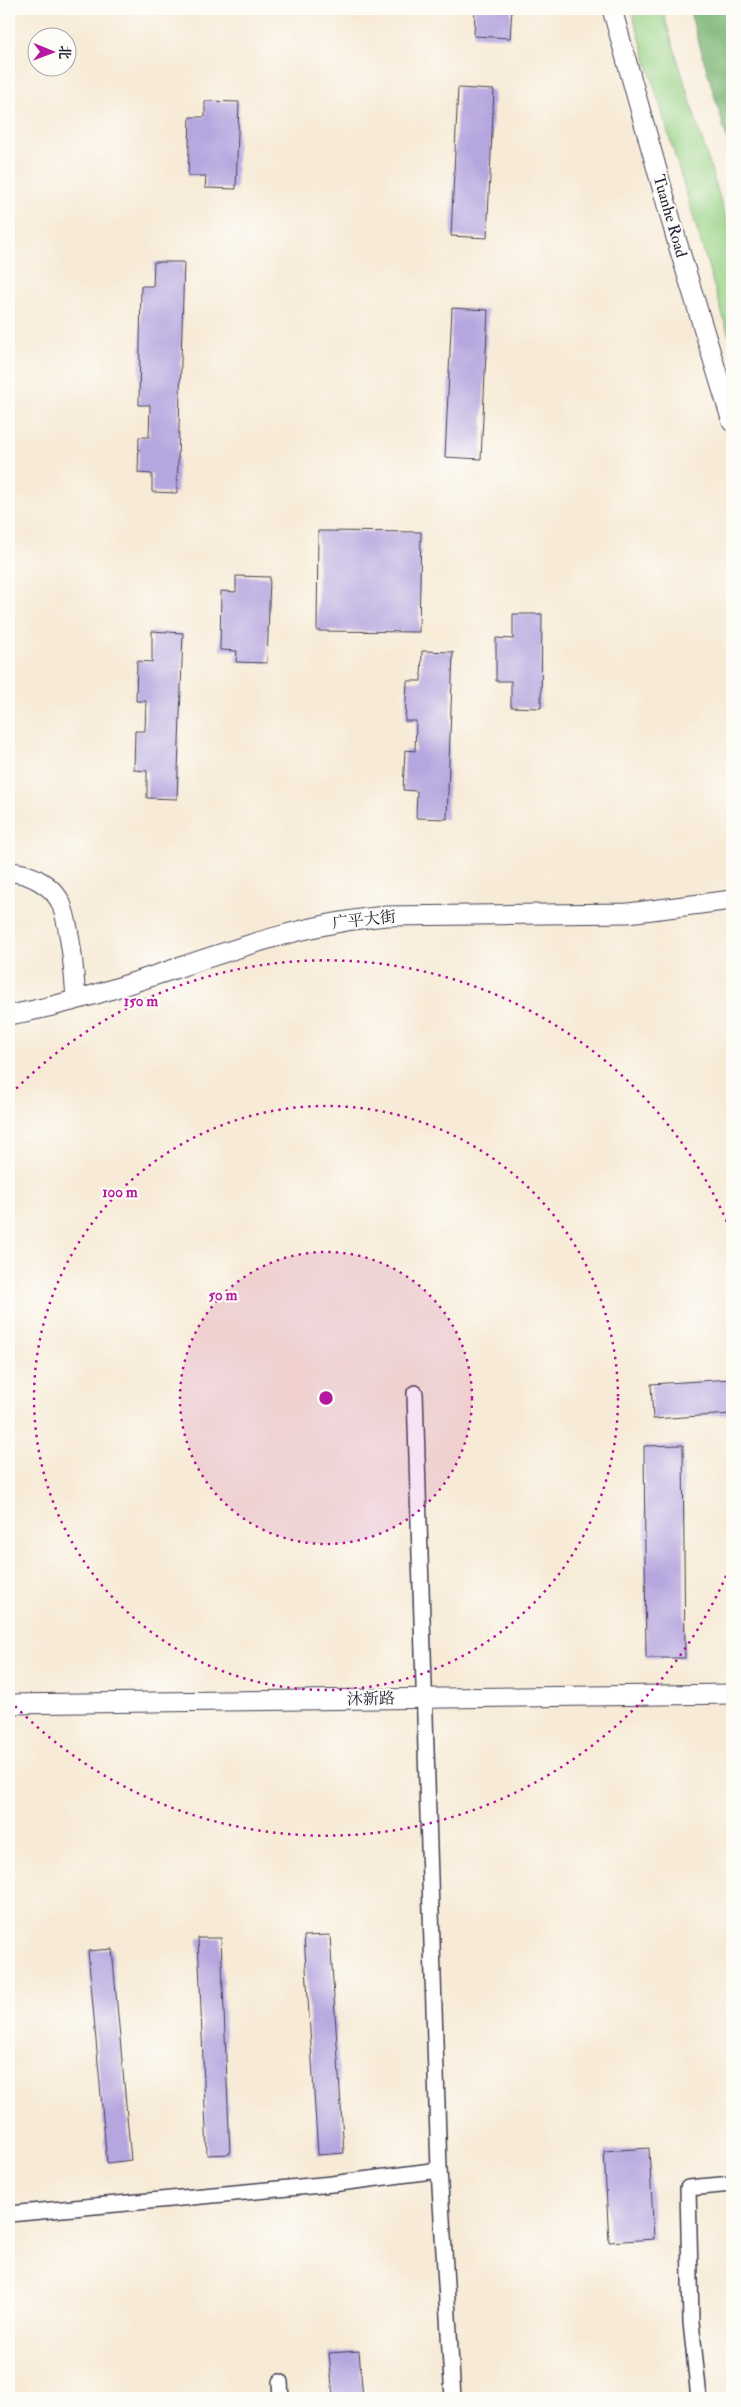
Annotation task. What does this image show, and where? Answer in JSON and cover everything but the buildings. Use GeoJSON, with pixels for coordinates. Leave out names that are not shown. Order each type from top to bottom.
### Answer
{"type":"FeatureCollection","features":[{"type":"Feature","properties":{"kind":"street","name":"Tuanhe Road"},"geometry":{"type":"LineString","coordinates":[[612,9],[678,245],[732,422]]}},
{"type":"Feature","properties":{"kind":"street"},"geometry":{"type":"LineString","coordinates":[[9,872],[16,872],[43,882],[62,905],[73,964],[76,999]]}},
{"type":"Feature","properties":{"kind":"street","name":"广平大街"},"geometry":{"type":"LineString","coordinates":[[9,1015],[76,999],[247,944],[323,924],[353,919],[387,916],[628,913],[732,900]]}},
{"type":"Feature","properties":{"kind":"street"},"geometry":{"type":"LineString","coordinates":[[415,1393],[439,2170],[453,2398]]}},
{"type":"Feature","properties":{"kind":"street","name":"沐新路"},"geometry":{"type":"LineString","coordinates":[[9,1704],[732,1694]]}},
{"type":"Feature","properties":{"kind":"street"},"geometry":{"type":"LineString","coordinates":[[9,2214],[332,2184],[439,2170]]}},
{"type":"Feature","properties":{"kind":"street"},"geometry":{"type":"LineString","coordinates":[[699,2398],[691,2322],[688,2188],[732,2184]]}},
{"type":"Feature","properties":{"kind":"street"},"geometry":{"type":"LineString","coordinates":[[280,2382],[281,2398]]}},
{"type":"Feature","properties":{"kind":"green space"},"geometry":{"type":"Polygon","coordinates":[[[631,9],[662,9],[732,238],[732,346],[631,9]]]}},
{"type":"Feature","properties":{"kind":"green space"},"geometry":{"type":"Polygon","coordinates":[[[689,9],[732,9],[732,156],[689,9]]]}}]}
